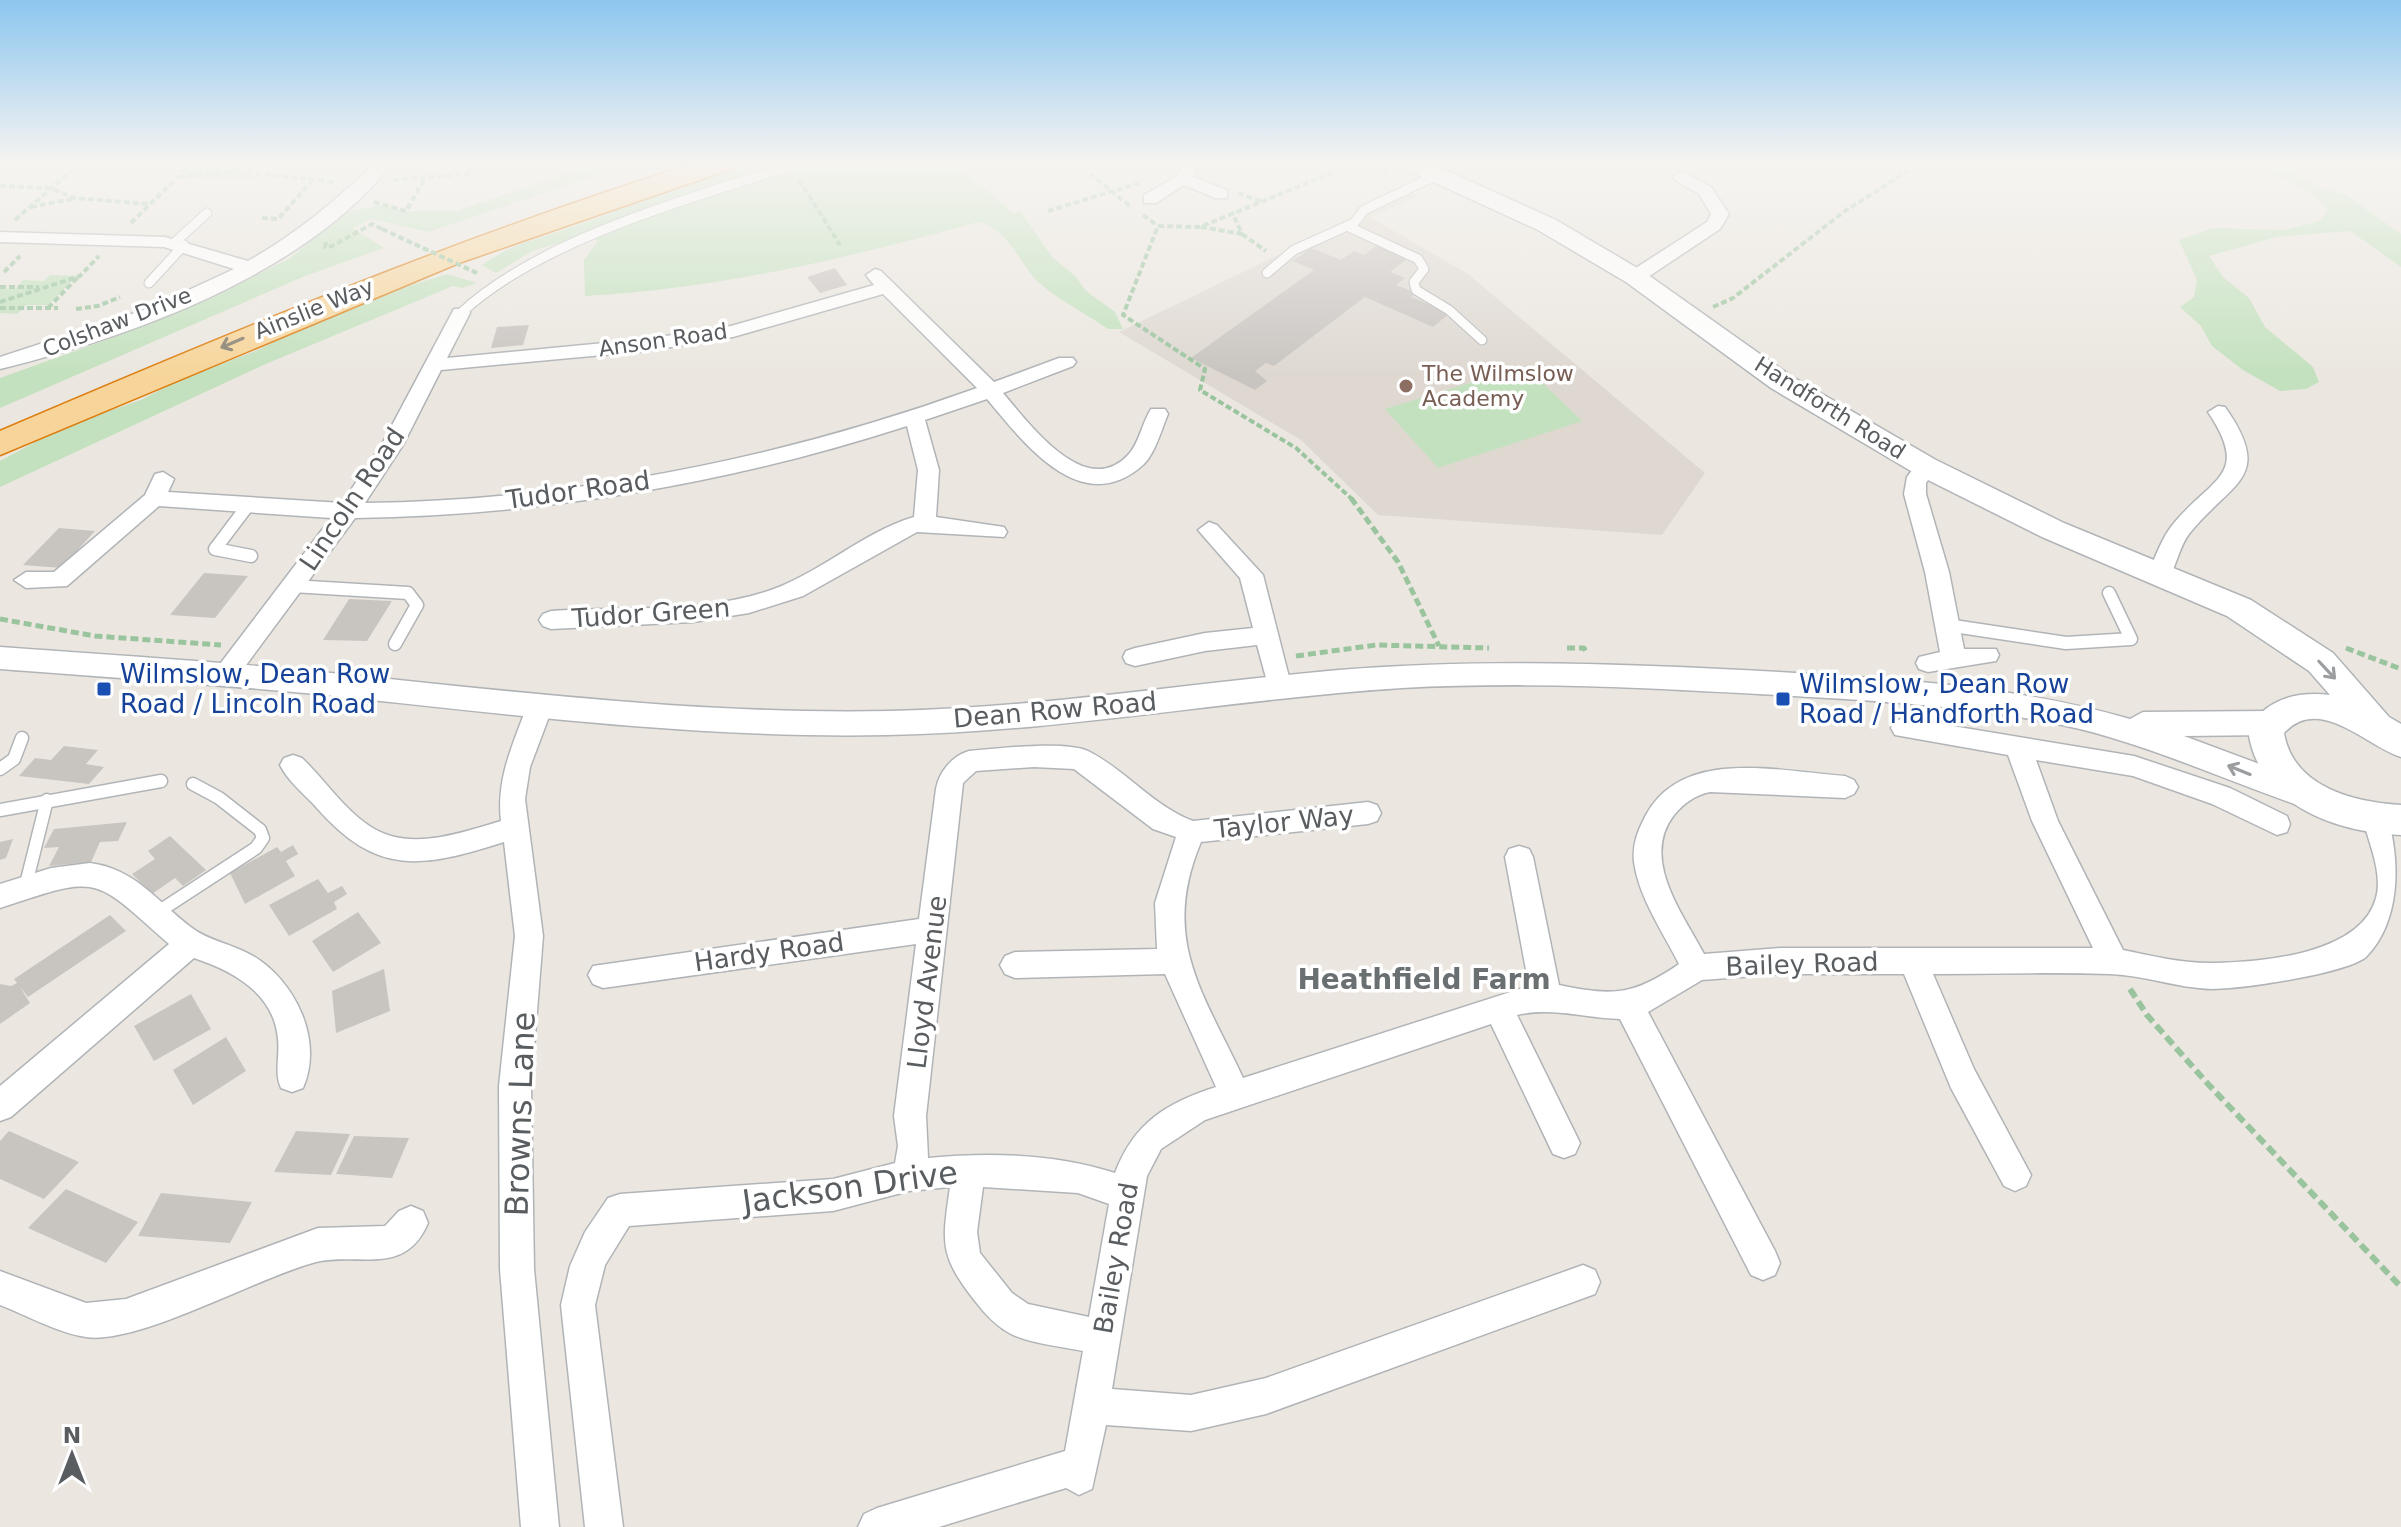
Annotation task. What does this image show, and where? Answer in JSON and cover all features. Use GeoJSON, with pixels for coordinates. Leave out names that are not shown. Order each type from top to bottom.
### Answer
{"type":"FeatureCollection","features":[{"type":"Feature","properties":{"kind":"highway","name":"Ainslie Way"},"geometry":{"type":"LineString","coordinates":[[0,419],[317,283],[451,233]]}},
{"type":"Feature","properties":{"kind":"highway","name":"Ainslie Way"},"geometry":{"type":"LineString","coordinates":[[0,444],[206,353],[512,233]]}},
{"type":"Feature","properties":{"kind":"main road","name":"Handforth Road"},"geometry":{"type":"LineString","coordinates":[[1561,233],[1635,277],[1781,382],[1926,467],[2053,530],[2239,608],[2321,662],[2394,737]]}},
{"type":"Feature","properties":{"kind":"main road"},"geometry":{"type":"LineString","coordinates":[[2268,626],[2293,673],[2277,717],[2266,730],[2270,754],[2279,769],[2312,797],[2355,816],[2388,820]]}},
{"type":"Feature","properties":{"kind":"main road"},"geometry":{"type":"LineString","coordinates":[[2277,717],[2299,707],[2331,709],[2394,737]]}},
{"type":"Feature","properties":{"kind":"street"},"geometry":{"type":"LineString","coordinates":[[33,233],[179,244],[248,267]]}},
{"type":"Feature","properties":{"kind":"street","name":"Colshaw Drive"},"geometry":{"type":"LineString","coordinates":[[0,363],[129,321],[248,267],[303,233]]}},
{"type":"Feature","properties":{"kind":"street"},"geometry":{"type":"LineString","coordinates":[[1635,277],[1701,233]]}},
{"type":"Feature","properties":{"kind":"street","name":"Anson Road"},"geometry":{"type":"LineString","coordinates":[[434,365],[646,345],[733,331],[881,281],[991,391]]}},
{"type":"Feature","properties":{"kind":"street","name":"Lincoln Road"},"geometry":{"type":"LineString","coordinates":[[226,674],[349,510],[392,445],[461,313]]}},
{"type":"Feature","properties":{"kind":"street","name":"Tudor Road"},"geometry":{"type":"LineString","coordinates":[[26,580],[59,580],[159,489],[249,504],[349,510],[518,500],[628,485],[806,450],[991,391],[1066,362]]}},
{"type":"Feature","properties":{"kind":"street"},"geometry":{"type":"LineString","coordinates":[[991,391],[1038,447],[1080,475],[1110,475],[1137,459],[1158,414]]}},
{"type":"Feature","properties":{"kind":"street"},"geometry":{"type":"LineString","coordinates":[[2160,573],[2179,531],[2235,473],[2242,453],[2239,440],[2218,412]]}},
{"type":"Feature","properties":{"kind":"street"},"geometry":{"type":"LineString","coordinates":[[913,417],[924,439],[929,476],[924,524]]}},
{"type":"Feature","properties":{"kind":"street"},"geometry":{"type":"LineString","coordinates":[[1926,467],[1915,482],[1915,494],[1954,660]]}},
{"type":"Feature","properties":{"kind":"street","name":"Tudor Green"},"geometry":{"type":"LineString","coordinates":[[551,620],[662,617],[747,606],[803,586],[901,530],[924,524],[996,532]]}},
{"type":"Feature","properties":{"kind":"street"},"geometry":{"type":"LineString","coordinates":[[1209,530],[1251,575],[1269,635],[1280,689]]}},
{"type":"Feature","properties":{"kind":"street"},"geometry":{"type":"LineString","coordinates":[[1135,657],[1205,642],[1269,635]]}},
{"type":"Feature","properties":{"kind":"street"},"geometry":{"type":"LineString","coordinates":[[1928,663],[1987,655]]}},
{"type":"Feature","properties":{"kind":"street","name":"Dean Row Road"},"geometry":{"type":"LineString","coordinates":[[0,658],[226,674],[540,706],[805,724],[897,723],[1036,714],[1396,678],[1594,672],[1853,689],[2009,706],[2108,724],[2169,742],[2312,797]]}},
{"type":"Feature","properties":{"kind":"street","name":"Browns Lane"},"geometry":{"type":"LineString","coordinates":[[540,706],[517,767],[514,828],[529,936],[515,1086],[517,1269],[540,1527]]}},
{"type":"Feature","properties":{"kind":"street","name":"Dean Row Road"},"geometry":{"type":"LineString","coordinates":[[2108,724],[2277,717]]}},
{"type":"Feature","properties":{"kind":"street"},"geometry":{"type":"LineString","coordinates":[[1904,728],[2134,766],[2221,796],[2277,824]]}},
{"type":"Feature","properties":{"kind":"street"},"geometry":{"type":"LineString","coordinates":[[2018,747],[2045,821],[2114,961]]}},
{"type":"Feature","properties":{"kind":"street","name":"Lloyd Avenue"},"geometry":{"type":"LineString","coordinates":[[909,1175],[914,1146],[910,1116],[951,779],[969,761],[1034,757],[1080,759],[1163,821],[1192,832]]}},
{"type":"Feature","properties":{"kind":"street"},"geometry":{"type":"LineString","coordinates":[[293,765],[359,833],[400,850],[457,845],[514,828]]}},
{"type":"Feature","properties":{"kind":"street"},"geometry":{"type":"LineString","coordinates":[[1696,968],[1648,862],[1650,827],[1667,806],[1697,784],[1745,781],[1845,787]]}},
{"type":"Feature","properties":{"kind":"street","name":"Taylor Way"},"geometry":{"type":"LineString","coordinates":[[1235,1094],[1176,961],[1168,927],[1181,854],[1192,832],[1368,813]]}},
{"type":"Feature","properties":{"kind":"street","name":"Bailey Road"},"geometry":{"type":"LineString","coordinates":[[877,1527],[1080,1470],[1131,1172],[1150,1138],[1196,1108],[1498,1008],[1546,996],[1589,1005],[1629,1006],[1671,986],[1696,968],[1781,961],[2114,961],[2173,973],[2215,976],[2297,966],[2354,950],[2377,926],[2391,897],[2388,820]]}},
{"type":"Feature","properties":{"kind":"street"},"geometry":{"type":"LineString","coordinates":[[1519,857],[1546,996]]}},
{"type":"Feature","properties":{"kind":"street"},"geometry":{"type":"LineString","coordinates":[[12,892],[89,874],[104,876],[115,880],[191,943],[223,954],[266,979],[280,998],[297,1045],[292,1078]]}},
{"type":"Feature","properties":{"kind":"street","name":"Hardy Road"},"geometry":{"type":"LineString","coordinates":[[603,975],[935,929]]}},
{"type":"Feature","properties":{"kind":"street"},"geometry":{"type":"LineString","coordinates":[[0,1106],[191,943]]}},
{"type":"Feature","properties":{"kind":"street"},"geometry":{"type":"LineString","coordinates":[[1015,965],[1176,961]]}},
{"type":"Feature","properties":{"kind":"street"},"geometry":{"type":"LineString","coordinates":[[1913,961],[1962,1078],[2015,1175]]}},
{"type":"Feature","properties":{"kind":"street"},"geometry":{"type":"LineString","coordinates":[[1629,1006],[1763,1263]]}},
{"type":"Feature","properties":{"kind":"street"},"geometry":{"type":"LineString","coordinates":[[1498,1008],[1564,1143]]}},
{"type":"Feature","properties":{"kind":"street"},"geometry":{"type":"LineString","coordinates":[[969,1170],[960,1232],[964,1260],[1000,1305],[1020,1320],[1101,1337]]}},
{"type":"Feature","properties":{"kind":"street","name":"Jackson Drive"},"geometry":{"type":"LineString","coordinates":[[604,1527],[578,1305],[583,1271],[598,1239],[620,1210],[833,1195],[909,1175],[969,1170],[1078,1177],[1126,1193]]}},
{"type":"Feature","properties":{"kind":"street"},"geometry":{"type":"LineString","coordinates":[[3,1295],[86,1320],[126,1316],[318,1245],[392,1242],[411,1223]]}},
{"type":"Feature","properties":{"kind":"street"},"geometry":{"type":"LineString","coordinates":[[1090,1406],[1191,1413],[1266,1396],[1583,1282]]}},
{"type":"Feature","properties":{"kind":"lane"},"geometry":{"type":"LineString","coordinates":[[149,283],[189,233]]}},
{"type":"Feature","properties":{"kind":"lane"},"geometry":{"type":"LineString","coordinates":[[461,313],[480,293],[554,253],[605,233]]}},
{"type":"Feature","properties":{"kind":"lane"},"geometry":{"type":"LineString","coordinates":[[1267,273],[1294,250],[1331,233]]}},
{"type":"Feature","properties":{"kind":"lane"},"geometry":{"type":"LineString","coordinates":[[1363,233],[1418,259],[1424,269],[1414,282],[1416,290],[1449,310],[1482,340]]}},
{"type":"Feature","properties":{"kind":"lane"},"geometry":{"type":"LineString","coordinates":[[249,504],[216,543],[215,549],[251,556]]}},
{"type":"Feature","properties":{"kind":"lane"},"geometry":{"type":"LineString","coordinates":[[292,586],[408,593],[417,605],[395,644]]}},
{"type":"Feature","properties":{"kind":"lane"},"geometry":{"type":"LineString","coordinates":[[1947,625],[2024,637],[2115,644],[2131,639],[2109,593]]}},
{"type":"Feature","properties":{"kind":"lane"},"geometry":{"type":"LineString","coordinates":[[0,769],[14,759],[22,738]]}},
{"type":"Feature","properties":{"kind":"lane"},"geometry":{"type":"LineString","coordinates":[[0,810],[161,781]]}},
{"type":"Feature","properties":{"kind":"lane"},"geometry":{"type":"LineString","coordinates":[[155,914],[256,848],[263,838],[260,830],[219,798],[193,784]]}},
{"type":"Feature","properties":{"kind":"lane"},"geometry":{"type":"LineString","coordinates":[[12,892],[47,800]]}},
{"type":"Feature","properties":{"kind":"path"},"geometry":{"type":"LineString","coordinates":[[47,308],[122,233]]}},
{"type":"Feature","properties":{"kind":"path"},"geometry":{"type":"LineString","coordinates":[[391,233],[477,273]]}},
{"type":"Feature","properties":{"kind":"path"},"geometry":{"type":"LineString","coordinates":[[833,233],[840,245]]}},
{"type":"Feature","properties":{"kind":"path"},"geometry":{"type":"LineString","coordinates":[[1155,233],[1123,315],[1205,369],[1200,390],[1299,450],[1349,497],[1379,529],[1400,561],[1439,646]]}},
{"type":"Feature","properties":{"kind":"path"},"geometry":{"type":"LineString","coordinates":[[1237,233],[1266,251]]}},
{"type":"Feature","properties":{"kind":"path"},"geometry":{"type":"LineString","coordinates":[[1692,316],[1733,298],[1816,233]]}},
{"type":"Feature","properties":{"kind":"path"},"geometry":{"type":"LineString","coordinates":[[0,305],[80,276]]}},
{"type":"Feature","properties":{"kind":"path"},"geometry":{"type":"LineString","coordinates":[[0,287],[46,287]]}},
{"type":"Feature","properties":{"kind":"path"},"geometry":{"type":"LineString","coordinates":[[76,309],[98,306],[120,297]]}},
{"type":"Feature","properties":{"kind":"path"},"geometry":{"type":"LineString","coordinates":[[0,305],[58,308]]}},
{"type":"Feature","properties":{"kind":"path"},"geometry":{"type":"LineString","coordinates":[[0,619],[95,636],[247,647]]}},
{"type":"Feature","properties":{"kind":"path"},"geometry":{"type":"LineString","coordinates":[[2114,961],[2147,1015],[2208,1084],[2401,1287]]}},
{"type":"Feature","properties":{"kind":"shaded area","name":"The Wilmslow Academy"},"geometry":{"type":"Polygon","coordinates":[[[1323,233],[1398,233],[1468,274],[1705,473],[1662,535],[1378,515],[1301,440],[1119,332],[1323,233]]]}},
{"type":"Feature","properties":{"kind":"green space"},"geometry":{"type":"Polygon","coordinates":[[[320,233],[361,233],[384,248],[305,276],[0,408],[0,378],[150,324],[289,259],[320,233]]]}},
{"type":"Feature","properties":{"kind":"green space"},"geometry":{"type":"Polygon","coordinates":[[[552,233],[593,233],[532,251],[496,273],[482,265],[526,242],[552,233]]]}},
{"type":"Feature","properties":{"kind":"green space"},"geometry":{"type":"Polygon","coordinates":[[[594,233],[936,233],[734,279],[585,296],[584,260],[597,242],[594,233]]]}},
{"type":"Feature","properties":{"kind":"green space"},"geometry":{"type":"Polygon","coordinates":[[[999,233],[1036,233],[1052,257],[1075,276],[1086,291],[1115,312],[1123,329],[1108,329],[1046,288],[1031,274],[999,233]]]}},
{"type":"Feature","properties":{"kind":"green space"},"geometry":{"type":"Polygon","coordinates":[[[2198,233],[2323,233],[2277,237],[2209,256],[2223,277],[2249,298],[2265,327],[2313,367],[2319,382],[2306,389],[2280,391],[2243,370],[2212,346],[2201,326],[2180,307],[2194,297],[2197,280],[2179,240],[2198,233]]]}},
{"type":"Feature","properties":{"kind":"green space"},"geometry":{"type":"Polygon","coordinates":[[[2353,233],[2400,233],[2401,267],[2353,233]]]}},
{"type":"Feature","properties":{"kind":"green space"},"geometry":{"type":"Polygon","coordinates":[[[447,274],[477,283],[462,288],[453,286],[268,363],[0,487],[0,461],[65,426],[141,400],[175,382],[258,350],[344,306],[447,274]]]}},
{"type":"Feature","properties":{"kind":"green space"},"geometry":{"type":"Polygon","coordinates":[[[50,275],[77,276],[48,305],[26,305],[17,314],[0,313],[0,289],[15,289],[23,280],[44,281],[50,275]]]}},
{"type":"Feature","properties":{"kind":"green space"},"geometry":{"type":"Polygon","coordinates":[[[1525,366],[1582,421],[1438,468],[1385,409],[1525,366]]]}},
{"type":"Feature","properties":{"kind":"building"},"geometry":{"type":"Polygon","coordinates":[[[1377,245],[1408,258],[1390,272],[1405,278],[1396,285],[1416,293],[1411,297],[1450,313],[1433,327],[1365,297],[1274,366],[1266,363],[1255,371],[1267,381],[1255,390],[1191,358],[1314,270],[1293,261],[1311,248],[1341,260],[1354,251],[1364,255],[1377,245]]]}},
{"type":"Feature","properties":{"kind":"building"},"geometry":{"type":"Polygon","coordinates":[[[835,268],[847,285],[820,293],[807,277],[835,268]]]}},
{"type":"Feature","properties":{"kind":"building"},"geometry":{"type":"Polygon","coordinates":[[[529,325],[523,345],[491,348],[497,327],[529,325]]]}},
{"type":"Feature","properties":{"kind":"building"},"geometry":{"type":"Polygon","coordinates":[[[59,528],[95,531],[61,568],[23,565],[59,528]]]}},
{"type":"Feature","properties":{"kind":"building"},"geometry":{"type":"Polygon","coordinates":[[[204,573],[248,576],[215,618],[170,615],[204,573]]]}},
{"type":"Feature","properties":{"kind":"building"},"geometry":{"type":"Polygon","coordinates":[[[349,599],[392,601],[367,641],[323,640],[349,599]]]}},
{"type":"Feature","properties":{"kind":"building"},"geometry":{"type":"Polygon","coordinates":[[[64,746],[98,750],[86,764],[104,767],[89,784],[19,776],[35,758],[51,760],[64,746]]]}},
{"type":"Feature","properties":{"kind":"building"},"geometry":{"type":"Polygon","coordinates":[[[127,822],[118,841],[100,842],[91,862],[49,866],[59,847],[44,848],[54,829],[127,822]]]}},
{"type":"Feature","properties":{"kind":"building"},"geometry":{"type":"Polygon","coordinates":[[[170,836],[206,870],[183,886],[175,878],[152,894],[132,874],[155,859],[148,851],[170,836]]]}},
{"type":"Feature","properties":{"kind":"building"},"geometry":{"type":"Polygon","coordinates":[[[13,839],[6,858],[0,860],[0,842],[13,839]]]}},
{"type":"Feature","properties":{"kind":"building"},"geometry":{"type":"Polygon","coordinates":[[[293,845],[298,854],[286,861],[295,876],[245,904],[230,873],[277,847],[281,852],[293,845]]]}},
{"type":"Feature","properties":{"kind":"building"},"geometry":{"type":"Polygon","coordinates":[[[318,879],[328,893],[342,886],[347,894],[334,902],[337,909],[289,936],[269,905],[318,879]]]}},
{"type":"Feature","properties":{"kind":"building"},"geometry":{"type":"Polygon","coordinates":[[[358,912],[381,943],[333,972],[312,941],[358,912]]]}},
{"type":"Feature","properties":{"kind":"building"},"geometry":{"type":"Polygon","coordinates":[[[110,915],[126,931],[28,997],[20,987],[30,1003],[0,1024],[0,984],[11,986],[17,983],[14,979],[110,915]]]}},
{"type":"Feature","properties":{"kind":"building"},"geometry":{"type":"Polygon","coordinates":[[[384,969],[390,1011],[336,1033],[332,991],[384,969]]]}},
{"type":"Feature","properties":{"kind":"building"},"geometry":{"type":"Polygon","coordinates":[[[191,994],[211,1029],[154,1061],[134,1026],[191,994]]]}},
{"type":"Feature","properties":{"kind":"building"},"geometry":{"type":"Polygon","coordinates":[[[226,1037],[246,1071],[193,1105],[173,1070],[226,1037]]]}},
{"type":"Feature","properties":{"kind":"building"},"geometry":{"type":"Polygon","coordinates":[[[9,1131],[79,1162],[44,1199],[0,1179],[0,1141],[9,1131]]]}},
{"type":"Feature","properties":{"kind":"building"},"geometry":{"type":"Polygon","coordinates":[[[296,1131],[350,1134],[331,1175],[274,1172],[296,1131]]]}},
{"type":"Feature","properties":{"kind":"building"},"geometry":{"type":"Polygon","coordinates":[[[354,1136],[409,1138],[392,1178],[336,1174],[354,1136]]]}},
{"type":"Feature","properties":{"kind":"building"},"geometry":{"type":"Polygon","coordinates":[[[66,1189],[138,1222],[106,1263],[28,1228],[66,1189]]]}},
{"type":"Feature","properties":{"kind":"building"},"geometry":{"type":"Polygon","coordinates":[[[161,1193],[252,1202],[230,1243],[138,1236],[161,1193]]]}},
{"type":"Feature","properties":{"kind":"place","name":"The Wilmslow Academy"},"geometry":{"type":"Point","coordinates":[1406,386]}},
{"type":"Feature","properties":{"kind":"place","name":"Wilmslow, Dean Row Road / Lincoln Road"},"geometry":{"type":"Point","coordinates":[104,689]}},
{"type":"Feature","properties":{"kind":"place","name":"Wilmslow, Dean Row Road / Handforth Road"},"geometry":{"type":"Point","coordinates":[1783,699]}},
{"type":"Feature","properties":{"kind":"district","name":"Heathfield Farm"},"geometry":{"type":"Point","coordinates":[1424,979]}}]}
